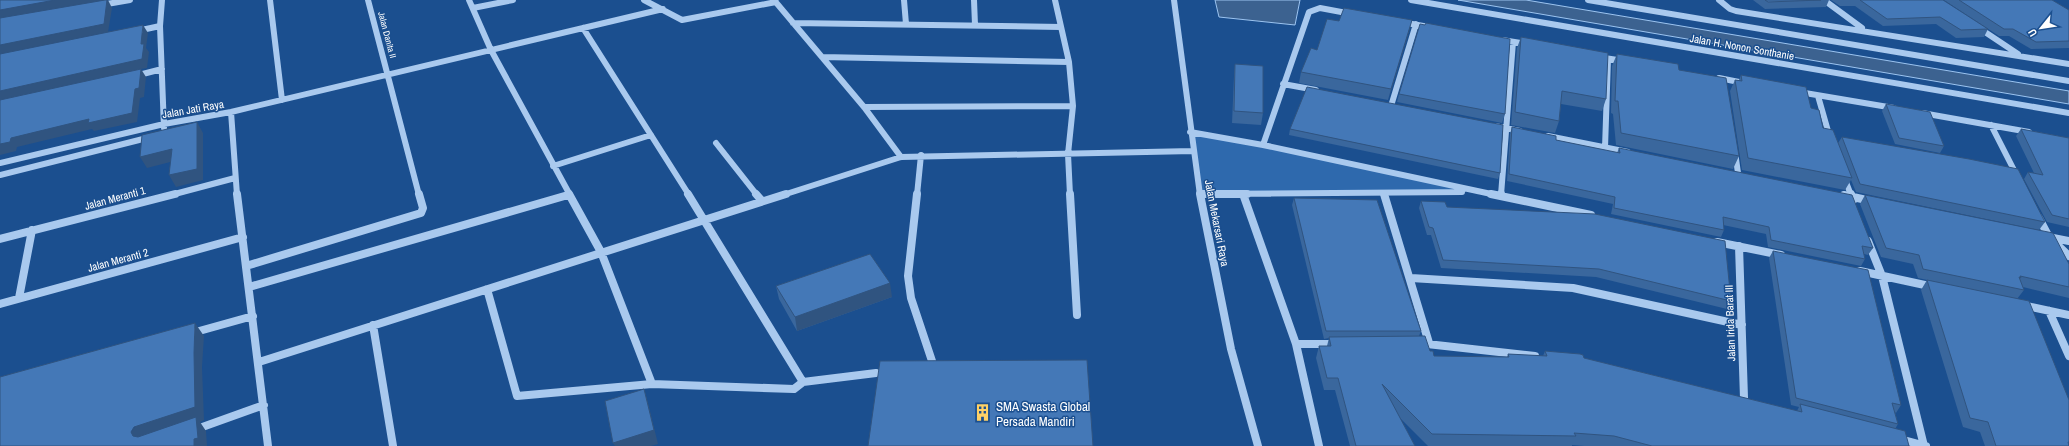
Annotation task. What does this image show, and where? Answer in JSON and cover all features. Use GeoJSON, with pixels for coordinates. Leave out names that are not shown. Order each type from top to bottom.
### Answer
{"type":"FeatureCollection","features":[{"type":"Feature","properties":{"kind":"street"},"geometry":{"type":"LineString","coordinates":[[92,7],[130,0]]}},
{"type":"Feature","properties":{"kind":"street"},"geometry":{"type":"LineString","coordinates":[[162,0],[160,26],[165,134]]}},
{"type":"Feature","properties":{"kind":"street"},"geometry":{"type":"LineString","coordinates":[[270,0],[282,100]]}},
{"type":"Feature","properties":{"kind":"street","name":"Jalan Danita II"},"geometry":{"type":"LineString","coordinates":[[246,266],[421,213],[423,208],[368,0]]}},
{"type":"Feature","properties":{"kind":"street"},"geometry":{"type":"LineString","coordinates":[[469,0],[491,50],[568,195],[601,252],[652,384]]}},
{"type":"Feature","properties":{"kind":"street"},"geometry":{"type":"LineString","coordinates":[[473,8],[513,0]]}},
{"type":"Feature","properties":{"kind":"street"},"geometry":{"type":"LineString","coordinates":[[644,0],[682,20],[693,20],[775,1],[864,107],[901,157]]}},
{"type":"Feature","properties":{"kind":"street"},"geometry":{"type":"LineString","coordinates":[[904,0],[906,24]]}},
{"type":"Feature","properties":{"kind":"street"},"geometry":{"type":"LineString","coordinates":[[974,0],[976,25]]}},
{"type":"Feature","properties":{"kind":"street"},"geometry":{"type":"LineString","coordinates":[[1055,0],[1069,62],[1073,106],[1068,154],[1077,316]]}},
{"type":"Feature","properties":{"kind":"street","name":"Jalan Mekarsari Raya"},"geometry":{"type":"LineString","coordinates":[[1174,0],[1190,132],[1200,194],[1231,349],[1258,446]]}},
{"type":"Feature","properties":{"kind":"street","name":"Jalan H. Nonon Sonthanie"},"geometry":{"type":"LineString","coordinates":[[1411,0],[2069,113]]}},
{"type":"Feature","properties":{"kind":"street","name":"Jalan H. Nonon Sonthanie"},"geometry":{"type":"LineString","coordinates":[[1588,0],[2069,81]]}},
{"type":"Feature","properties":{"kind":"street"},"geometry":{"type":"LineString","coordinates":[[1719,0],[1736,11],[1864,30],[2069,64]]}},
{"type":"Feature","properties":{"kind":"street"},"geometry":{"type":"LineString","coordinates":[[1824,0],[1864,30]]}},
{"type":"Feature","properties":{"kind":"street"},"geometry":{"type":"LineString","coordinates":[[1263,145],[1309,12],[1320,8],[1357,14]]}},
{"type":"Feature","properties":{"kind":"street"},"geometry":{"type":"LineString","coordinates":[[268,446],[259,362],[235,178],[231,112],[663,9]]}},
{"type":"Feature","properties":{"kind":"street"},"geometry":{"type":"LineString","coordinates":[[1394,21],[1438,28]]}},
{"type":"Feature","properties":{"kind":"street"},"geometry":{"type":"LineString","coordinates":[[793,23],[1061,27]]}},
{"type":"Feature","properties":{"kind":"street"},"geometry":{"type":"LineString","coordinates":[[1391,106],[1416,24]]}},
{"type":"Feature","properties":{"kind":"street"},"geometry":{"type":"LineString","coordinates":[[129,32],[160,26]]}},
{"type":"Feature","properties":{"kind":"street"},"geometry":{"type":"LineString","coordinates":[[1976,26],[2022,56]]}},
{"type":"Feature","properties":{"kind":"street"},"geometry":{"type":"LineString","coordinates":[[583,28],[704,220],[803,382]]}},
{"type":"Feature","properties":{"kind":"street"},"geometry":{"type":"LineString","coordinates":[[1496,39],[1537,46]]}},
{"type":"Feature","properties":{"kind":"street"},"geometry":{"type":"LineString","coordinates":[[1501,196],[1513,42]]}},
{"type":"Feature","properties":{"kind":"street"},"geometry":{"type":"LineString","coordinates":[[1592,56],[1631,63]]}},
{"type":"Feature","properties":{"kind":"street"},"geometry":{"type":"LineString","coordinates":[[822,57],[1069,62]]}},
{"type":"Feature","properties":{"kind":"street"},"geometry":{"type":"LineString","coordinates":[[1605,148],[1609,72],[1608,58]]}},
{"type":"Feature","properties":{"kind":"street"},"geometry":{"type":"LineString","coordinates":[[131,76],[162,69]]}},
{"type":"Feature","properties":{"kind":"street"},"geometry":{"type":"LineString","coordinates":[[1709,76],[1748,83]]}},
{"type":"Feature","properties":{"kind":"street"},"geometry":{"type":"LineString","coordinates":[[1724,79],[1725,87]]}},
{"type":"Feature","properties":{"kind":"street"},"geometry":{"type":"LineString","coordinates":[[1283,84],[1321,92]]}},
{"type":"Feature","properties":{"kind":"street"},"geometry":{"type":"LineString","coordinates":[[1794,91],[1901,110]]}},
{"type":"Feature","properties":{"kind":"street"},"geometry":{"type":"LineString","coordinates":[[1818,96],[1832,145]]}},
{"type":"Feature","properties":{"kind":"street"},"geometry":{"type":"LineString","coordinates":[[1383,104],[1398,108]]}},
{"type":"Feature","properties":{"kind":"street"},"geometry":{"type":"LineString","coordinates":[[864,107],[1073,106]]}},
{"type":"Feature","properties":{"kind":"street","name":"Jalan Jati Raya"},"geometry":{"type":"LineString","coordinates":[[0,162],[164,124],[231,112]]}},
{"type":"Feature","properties":{"kind":"street","name":"Jalan Jati Raya"},"geometry":{"type":"LineString","coordinates":[[179,129],[231,112]]}},
{"type":"Feature","properties":{"kind":"street"},"geometry":{"type":"LineString","coordinates":[[1917,112],[2038,134]]}},
{"type":"Feature","properties":{"kind":"street"},"geometry":{"type":"LineString","coordinates":[[1489,124],[1530,133]]}},
{"type":"Feature","properties":{"kind":"street"},"geometry":{"type":"LineString","coordinates":[[1991,125],[2021,184]]}},
{"type":"Feature","properties":{"kind":"street","name":"Jalan Jati Raya"},"geometry":{"type":"LineString","coordinates":[[0,175],[172,131]]}},
{"type":"Feature","properties":{"kind":"street"},"geometry":{"type":"LineString","coordinates":[[1190,132],[1263,145],[1601,217]]}},
{"type":"Feature","properties":{"kind":"street"},"geometry":{"type":"LineString","coordinates":[[1537,134],[1636,154]]}},
{"type":"Feature","properties":{"kind":"street"},"geometry":{"type":"LineString","coordinates":[[553,166],[651,135]]}},
{"type":"Feature","properties":{"kind":"street"},"geometry":{"type":"LineString","coordinates":[[1830,138],[1837,139]]}},
{"type":"Feature","properties":{"kind":"street"},"geometry":{"type":"LineString","coordinates":[[1734,142],[1738,173]]}},
{"type":"Feature","properties":{"kind":"street"},"geometry":{"type":"LineString","coordinates":[[716,143],[762,201]]}},
{"type":"Feature","properties":{"kind":"street"},"geometry":{"type":"LineString","coordinates":[[259,362],[901,157],[921,155],[1193,151]]}},
{"type":"Feature","properties":{"kind":"street"},"geometry":{"type":"LineString","coordinates":[[921,155],[908,276],[911,298],[932,361]]}},
{"type":"Feature","properties":{"kind":"street"},"geometry":{"type":"LineString","coordinates":[[1841,167],[1857,211]]}},
{"type":"Feature","properties":{"kind":"street"},"geometry":{"type":"LineString","coordinates":[[2007,169],[2014,171]]}},
{"type":"Feature","properties":{"kind":"street"},"geometry":{"type":"LineString","coordinates":[[1730,171],[1746,174]]}},
{"type":"Feature","properties":{"kind":"street","name":"Jalan Meranti 1"},"geometry":{"type":"LineString","coordinates":[[0,239],[235,178]]}},
{"type":"Feature","properties":{"kind":"street"},"geometry":{"type":"LineString","coordinates":[[1200,194],[1474,191]]}},
{"type":"Feature","properties":{"kind":"street"},"geometry":{"type":"LineString","coordinates":[[1384,193],[1411,278],[1429,343]]}},
{"type":"Feature","properties":{"kind":"street"},"geometry":{"type":"LineString","coordinates":[[1243,194],[1296,344],[1319,446]]}},
{"type":"Feature","properties":{"kind":"street"},"geometry":{"type":"LineString","coordinates":[[1836,194],[1882,203]]}},
{"type":"Feature","properties":{"kind":"street"},"geometry":{"type":"LineString","coordinates":[[249,287],[568,195]]}},
{"type":"Feature","properties":{"kind":"street"},"geometry":{"type":"LineString","coordinates":[[2035,210],[2045,236],[2069,256]]}},
{"type":"Feature","properties":{"kind":"street"},"geometry":{"type":"LineString","coordinates":[[19,298],[32,230]]}},
{"type":"Feature","properties":{"kind":"street"},"geometry":{"type":"LineString","coordinates":[[1865,233],[1882,276],[1924,446],[1893,438]]}},
{"type":"Feature","properties":{"kind":"street"},"geometry":{"type":"LineString","coordinates":[[2045,236],[2069,241]]}},
{"type":"Feature","properties":{"kind":"street","name":"Jalan Meranti 2"},"geometry":{"type":"LineString","coordinates":[[0,304],[243,237]]}},
{"type":"Feature","properties":{"kind":"street"},"geometry":{"type":"LineString","coordinates":[[1708,240],[1792,257]]}},
{"type":"Feature","properties":{"kind":"street","name":"Jalan Irida Barat III"},"geometry":{"type":"LineString","coordinates":[[1739,246],[1744,398]]}},
{"type":"Feature","properties":{"kind":"street"},"geometry":{"type":"LineString","coordinates":[[1852,270],[1942,289]]}},
{"type":"Feature","properties":{"kind":"street"},"geometry":{"type":"LineString","coordinates":[[1411,278],[1573,288],[1742,325]]}},
{"type":"Feature","properties":{"kind":"street"},"geometry":{"type":"LineString","coordinates":[[487,289],[517,396],[652,384],[794,389],[800,386],[803,382],[876,373]]}},
{"type":"Feature","properties":{"kind":"street"},"geometry":{"type":"LineString","coordinates":[[2011,303],[2069,315]]}},
{"type":"Feature","properties":{"kind":"street"},"geometry":{"type":"LineString","coordinates":[[2049,311],[2069,356]]}},
{"type":"Feature","properties":{"kind":"street"},"geometry":{"type":"LineString","coordinates":[[184,335],[253,316]]}},
{"type":"Feature","properties":{"kind":"street"},"geometry":{"type":"LineString","coordinates":[[373,325],[393,446]]}},
{"type":"Feature","properties":{"kind":"street"},"geometry":{"type":"LineString","coordinates":[[1405,343],[1429,343],[1545,358]]}},
{"type":"Feature","properties":{"kind":"street"},"geometry":{"type":"LineString","coordinates":[[1296,344],[1343,344]]}},
{"type":"Feature","properties":{"kind":"street"},"geometry":{"type":"LineString","coordinates":[[188,432],[264,405]]}},
{"type":"Feature","properties":{"kind":"shaded area"},"geometry":{"type":"Polygon","coordinates":[[[1215,0],[1300,0],[1295,25],[1219,17],[1215,0]]]}},
{"type":"Feature","properties":{"kind":"shaded area"},"geometry":{"type":"Polygon","coordinates":[[[1458,0],[1526,0],[2069,91],[2069,104],[1458,0]]]}},
{"type":"Feature","properties":{"kind":"shaded area"},"geometry":{"type":"Polygon","coordinates":[[[1190,132],[1474,191],[1200,194],[1190,132]]]}},
{"type":"Feature","properties":{"kind":"building"},"geometry":{"type":"Polygon","coordinates":[[[0,0],[55,0],[0,10],[0,0]]]}},
{"type":"Feature","properties":{"kind":"building"},"geometry":{"type":"Polygon","coordinates":[[[107,0],[104,24],[0,45],[0,18],[107,0]]]}},
{"type":"Feature","properties":{"kind":"building"},"geometry":{"type":"Polygon","coordinates":[[[1765,0],[1821,0],[1768,2],[1765,0]]]}},
{"type":"Feature","properties":{"kind":"building"},"geometry":{"type":"Polygon","coordinates":[[[1860,0],[1943,0],[1988,29],[1961,30],[1940,17],[1887,19],[1860,0]]]}},
{"type":"Feature","properties":{"kind":"building"},"geometry":{"type":"Polygon","coordinates":[[[1959,0],[2052,0],[2069,10],[2069,41],[2036,42],[2013,29],[2004,29],[1959,0]]]}},
{"type":"Feature","properties":{"kind":"building"},"geometry":{"type":"Polygon","coordinates":[[[1344,8],[1412,20],[1391,89],[1301,72],[1311,48],[1317,50],[1327,19],[1339,21],[1344,8]]]}},
{"type":"Feature","properties":{"kind":"building"},"geometry":{"type":"Polygon","coordinates":[[[1426,23],[1510,39],[1505,114],[1399,94],[1420,24],[1425,25],[1426,23]]]}},
{"type":"Feature","properties":{"kind":"building"},"geometry":{"type":"Polygon","coordinates":[[[143,25],[141,44],[144,44],[142,59],[0,91],[0,54],[143,25]]]}},
{"type":"Feature","properties":{"kind":"building"},"geometry":{"type":"Polygon","coordinates":[[[1521,37],[1608,53],[1606,99],[1562,91],[1559,121],[1515,112],[1521,37]]]}},
{"type":"Feature","properties":{"kind":"building"},"geometry":{"type":"Polygon","coordinates":[[[1617,54],[1678,64],[1679,70],[1726,78],[1739,156],[1621,133],[1618,101],[1615,101],[1617,54]]]}},
{"type":"Feature","properties":{"kind":"building"},"geometry":{"type":"Polygon","coordinates":[[[1235,64],[1263,66],[1263,113],[1234,111],[1235,64]]]}},
{"type":"Feature","properties":{"kind":"building"},"geometry":{"type":"Polygon","coordinates":[[[141,69],[139,88],[135,89],[132,113],[88,123],[89,119],[11,138],[10,142],[0,144],[0,100],[141,69]]]}},
{"type":"Feature","properties":{"kind":"building"},"geometry":{"type":"Polygon","coordinates":[[[1741,75],[1806,87],[1811,108],[1819,110],[1823,128],[1833,130],[1852,178],[1748,158],[1735,80],[1742,81],[1741,75]]]}},
{"type":"Feature","properties":{"kind":"building"},"geometry":{"type":"Polygon","coordinates":[[[1307,87],[1503,125],[1500,173],[1290,129],[1307,87]]]}},
{"type":"Feature","properties":{"kind":"building"},"geometry":{"type":"Polygon","coordinates":[[[1886,104],[1930,112],[1944,146],[1899,138],[1886,104]]]}},
{"type":"Feature","properties":{"kind":"building"},"geometry":{"type":"Polygon","coordinates":[[[197,122],[197,169],[169,175],[172,149],[140,157],[142,135],[197,122]]]}},
{"type":"Feature","properties":{"kind":"building"},"geometry":{"type":"Polygon","coordinates":[[[1512,127],[1556,136],[1556,140],[1620,153],[1619,148],[1852,195],[1873,248],[1862,246],[1865,259],[1771,240],[1769,227],[1723,217],[1724,230],[1614,208],[1615,197],[1509,174],[1512,127]]]}},
{"type":"Feature","properties":{"kind":"building"},"geometry":{"type":"Polygon","coordinates":[[[2021,129],[2069,138],[2069,219],[2052,215],[2028,172],[2043,175],[2021,129]]]}},
{"type":"Feature","properties":{"kind":"building"},"geometry":{"type":"Polygon","coordinates":[[[1842,137],[2018,169],[2045,222],[1860,184],[1842,137]]]}},
{"type":"Feature","properties":{"kind":"building"},"geometry":{"type":"Polygon","coordinates":[[[1865,195],[2053,233],[2069,264],[2069,287],[2020,276],[2021,278],[2019,277],[2024,290],[1923,269],[1919,255],[1886,248],[1865,195]]]}},
{"type":"Feature","properties":{"kind":"building"},"geometry":{"type":"Polygon","coordinates":[[[1294,198],[1377,200],[1421,331],[1326,331],[1294,198]]]}},
{"type":"Feature","properties":{"kind":"building"},"geometry":{"type":"Polygon","coordinates":[[[1421,201],[1445,202],[1447,207],[1595,214],[1725,241],[1731,301],[1599,269],[1443,260],[1433,228],[1429,227],[1421,201]]]}},
{"type":"Feature","properties":{"kind":"building"},"geometry":{"type":"Polygon","coordinates":[[[1773,251],[1868,270],[1901,405],[1892,403],[1898,424],[1796,398],[1773,251]]]}},
{"type":"Feature","properties":{"kind":"building"},"geometry":{"type":"Polygon","coordinates":[[[870,254],[890,283],[795,317],[776,286],[870,254]]]}},
{"type":"Feature","properties":{"kind":"building"},"geometry":{"type":"Polygon","coordinates":[[[1927,280],[2029,301],[2069,400],[2069,446],[1996,446],[1988,422],[1970,418],[1927,280]]]}},
{"type":"Feature","properties":{"kind":"building"},"geometry":{"type":"Polygon","coordinates":[[[195,323],[195,407],[134,427],[131,432],[133,436],[138,437],[196,417],[198,438],[194,439],[194,446],[0,446],[0,377],[195,323]]]}},
{"type":"Feature","properties":{"kind":"building"},"geometry":{"type":"Polygon","coordinates":[[[1425,336],[1430,351],[1433,351],[1434,356],[1509,357],[1508,354],[1547,356],[1545,351],[1580,354],[1583,355],[1584,358],[1802,412],[1800,404],[1905,431],[1909,446],[1652,446],[1614,436],[1574,433],[1576,436],[1432,434],[1382,384],[1415,446],[1356,446],[1338,378],[1327,378],[1319,346],[1331,346],[1329,337],[1425,336]]]}},
{"type":"Feature","properties":{"kind":"building","name":"SMA Swasta Global Persada Mandiri"},"geometry":{"type":"Polygon","coordinates":[[[1087,360],[1093,446],[868,446],[880,361],[1087,360]]]}},
{"type":"Feature","properties":{"kind":"building"},"geometry":{"type":"Polygon","coordinates":[[[644,389],[654,430],[613,443],[605,401],[644,389]]]}},
{"type":"Feature","properties":{"kind":"place","name":"SMA Swasta Global Persada Mandiri"},"geometry":{"type":"Point","coordinates":[983,413]}}]}
